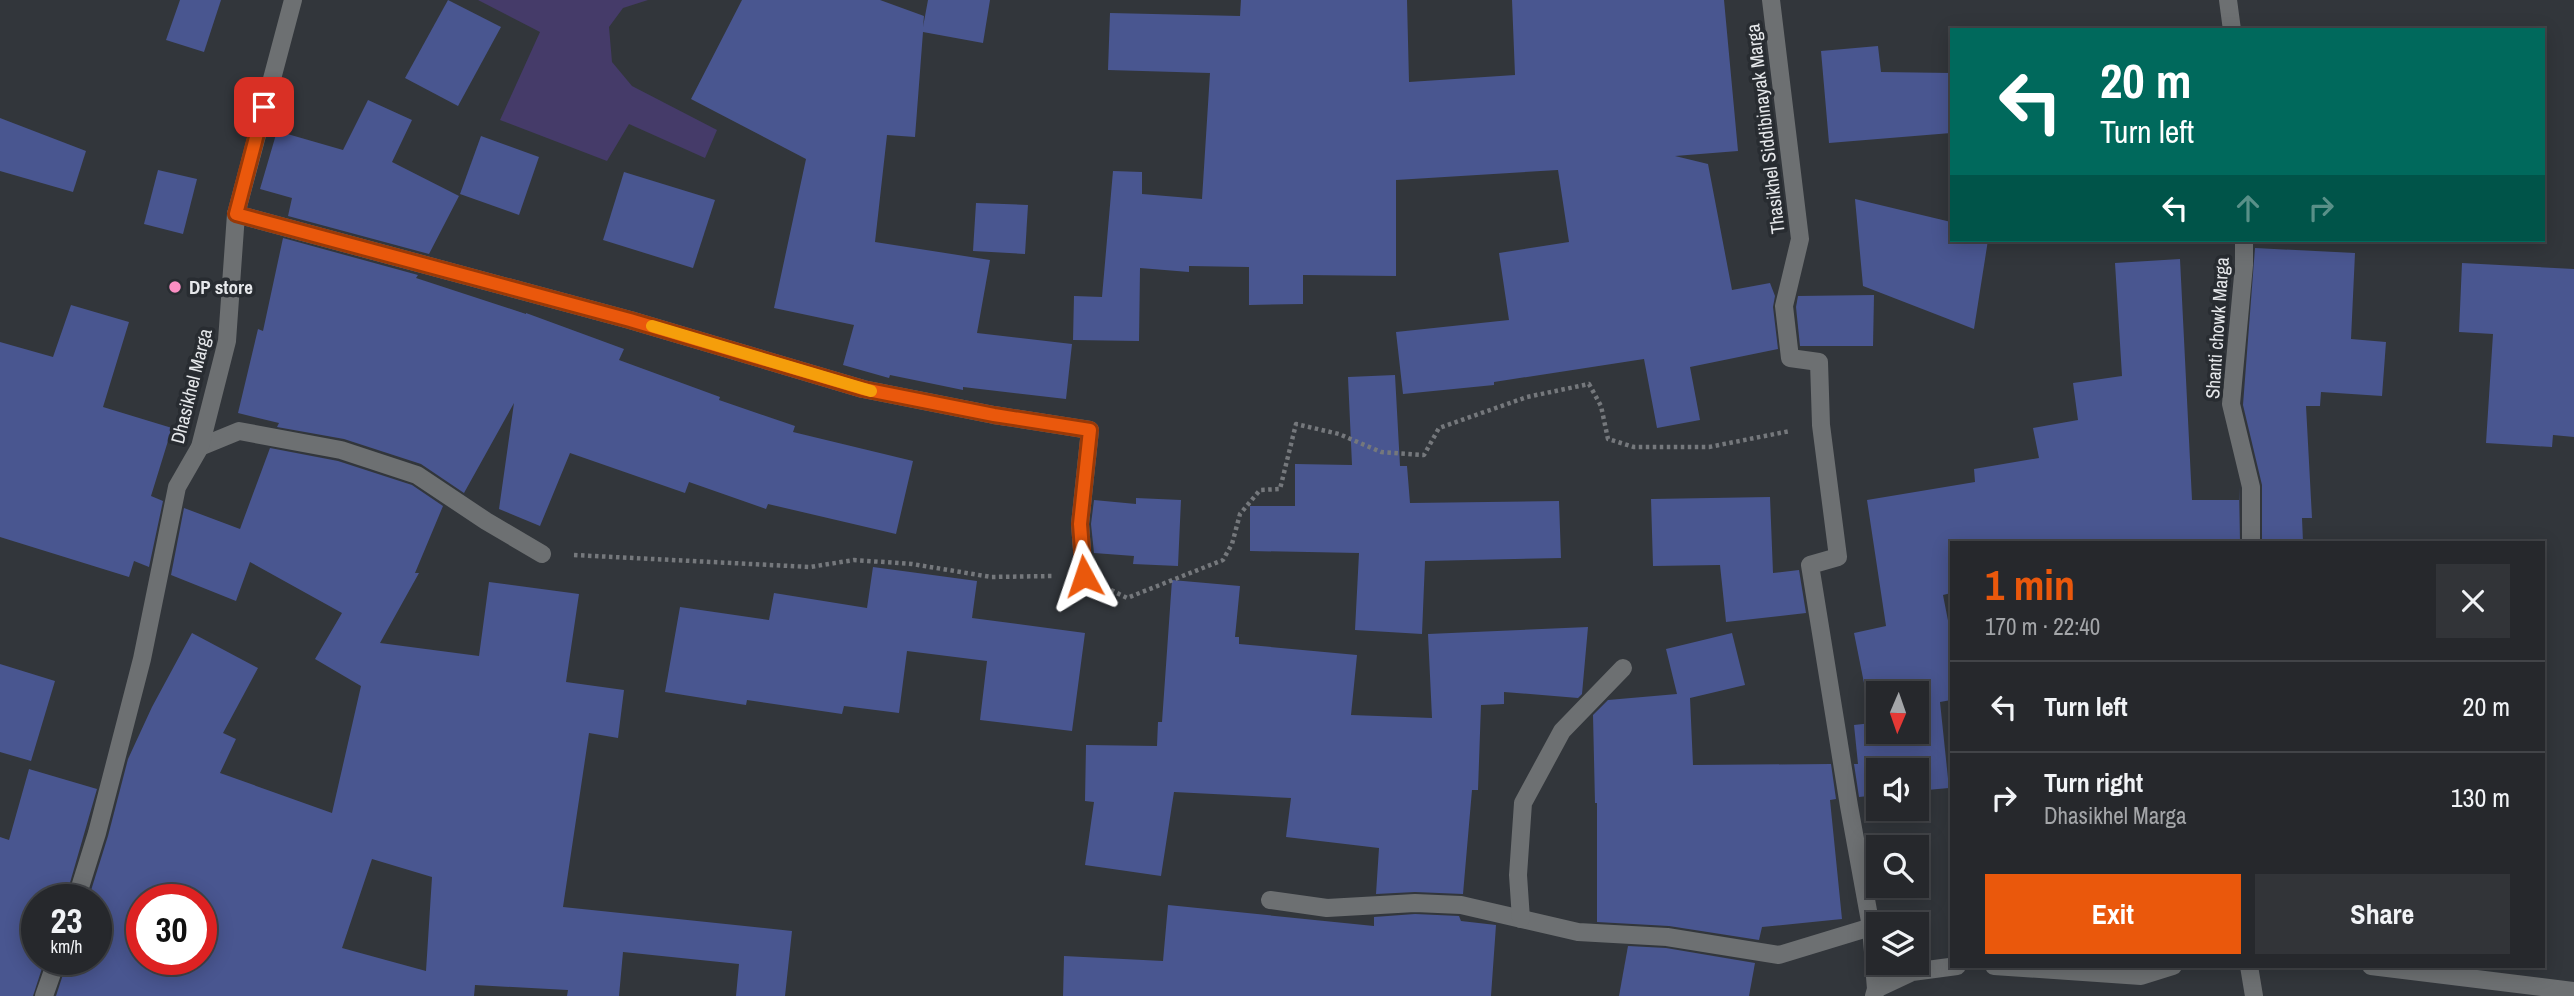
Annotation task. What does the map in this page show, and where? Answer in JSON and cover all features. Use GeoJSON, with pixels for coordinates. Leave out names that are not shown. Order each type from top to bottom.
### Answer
{"type":"FeatureCollection","features":[{"type":"Feature","properties":{"kind":"street","name":"Dhasikhel Marga"},"geometry":{"type":"LineString","coordinates":[[81,884],[142,660],[177,487],[200,447],[227,341],[236,214],[293,0]]}},
{"type":"Feature","properties":{"kind":"street","name":"Thasikhel Siddibinayak Marga"},"geometry":{"type":"LineString","coordinates":[[1771,0],[1800,239],[1784,306],[1790,358],[1819,362],[1821,425],[1838,557],[1810,565],[1868,912]]}},
{"type":"Feature","properties":{"kind":"street"},"geometry":{"type":"LineString","coordinates":[[2228,0],[2232,28]]}},
{"type":"Feature","properties":{"kind":"street"},"geometry":{"type":"LineString","coordinates":[[236,214],[630,320],[863,389],[994,415],[1090,430],[1080,524],[1084,576]]}},
{"type":"Feature","properties":{"kind":"street","name":"Shanti chowk Marga"},"geometry":{"type":"LineString","coordinates":[[2244,242],[2231,404],[2251,487],[2251,541]]}},
{"type":"Feature","properties":{"kind":"street"},"geometry":{"type":"LineString","coordinates":[[200,447],[239,431],[341,450],[417,475],[542,554]]}},
{"type":"Feature","properties":{"kind":"street"},"geometry":{"type":"LineString","coordinates":[[1521,919],[1518,875],[1523,803],[1562,731],[1623,668]]}},
{"type":"Feature","properties":{"kind":"street"},"geometry":{"type":"LineString","coordinates":[[1270,900],[1327,908],[1415,903],[1461,905],[1578,932],[1667,937],[1779,955],[1866,929]]}},
{"type":"Feature","properties":{"kind":"street"},"geometry":{"type":"LineString","coordinates":[[1875,993],[1912,972],[1950,967]]}},
{"type":"Feature","properties":{"kind":"street"},"geometry":{"type":"LineString","coordinates":[[2023,968],[2141,976],[2167,968]]}},
{"type":"Feature","properties":{"kind":"street"},"geometry":{"type":"LineString","coordinates":[[2249,968],[2254,996]]}},
{"type":"Feature","properties":{"kind":"street"},"geometry":{"type":"LineString","coordinates":[[2387,968],[2574,991]]}},
{"type":"Feature","properties":{"kind":"street"},"geometry":{"type":"LineString","coordinates":[[44,996],[51,975]]}},
{"type":"Feature","properties":{"kind":"street","name":"Thasikhel Siddibinayak Marga"},"geometry":{"type":"LineString","coordinates":[[1874,975],[1875,993]]}},
{"type":"Feature","properties":{"kind":"path"},"geometry":{"type":"LineString","coordinates":[[542,554],[810,567],[854,560],[912,564],[991,577],[1084,576],[1127,598],[1223,560],[1232,544],[1240,514],[1260,490],[1280,489],[1296,424],[1339,434],[1381,452],[1424,455],[1439,428],[1527,397],[1589,384],[1601,407],[1608,439],[1634,447],[1709,447],[1821,425]]}},
{"type":"Feature","properties":{"kind":"shaded area"},"geometry":{"type":"Polygon","coordinates":[[[478,0],[648,0],[623,8],[609,27],[612,62],[632,86],[717,130],[705,158],[629,124],[607,161],[500,120],[540,32],[478,0]]]}},
{"type":"Feature","properties":{"kind":"building"},"geometry":{"type":"Polygon","coordinates":[[[180,0],[221,0],[204,52],[166,40],[180,0]]]}},
{"type":"Feature","properties":{"kind":"building"},"geometry":{"type":"Polygon","coordinates":[[[448,0],[501,27],[458,106],[405,78],[448,0]]]}},
{"type":"Feature","properties":{"kind":"building"},"geometry":{"type":"Polygon","coordinates":[[[742,0],[880,0],[924,16],[923,27],[928,0],[990,0],[983,43],[923,32],[915,137],[887,135],[875,242],[990,260],[977,333],[1072,344],[1066,399],[963,387],[963,390],[890,375],[889,378],[843,365],[854,325],[774,308],[806,159],[691,99],[742,0]]]}},
{"type":"Feature","properties":{"kind":"building"},"geometry":{"type":"Polygon","coordinates":[[[1241,0],[1407,0],[1409,82],[1515,75],[1512,0],[1724,0],[1738,151],[1675,156],[1708,164],[1732,290],[1770,283],[1775,296],[1773,307],[1778,349],[1690,367],[1700,420],[1657,428],[1644,359],[1494,382],[1494,385],[1403,394],[1396,332],[1509,320],[1499,253],[1569,242],[1558,170],[1396,180],[1396,276],[1303,275],[1303,304],[1249,305],[1249,267],[1189,266],[1189,272],[1140,268],[1139,341],[1073,340],[1074,296],[1102,297],[1113,171],[1142,172],[1142,194],[1202,199],[1210,73],[1108,70],[1110,13],[1240,16],[1241,0]]]}},
{"type":"Feature","properties":{"kind":"building"},"geometry":{"type":"Polygon","coordinates":[[[1878,46],[1881,72],[1950,73],[1950,133],[1829,143],[1821,51],[1878,46]]]}},
{"type":"Feature","properties":{"kind":"building"},"geometry":{"type":"Polygon","coordinates":[[[368,100],[412,120],[392,162],[459,196],[429,254],[288,216],[292,198],[260,189],[277,131],[343,150],[368,100]]]}},
{"type":"Feature","properties":{"kind":"building"},"geometry":{"type":"Polygon","coordinates":[[[0,118],[86,151],[73,192],[0,171],[0,118]]]}},
{"type":"Feature","properties":{"kind":"building"},"geometry":{"type":"Polygon","coordinates":[[[481,136],[539,157],[519,215],[460,194],[481,136]]]}},
{"type":"Feature","properties":{"kind":"building"},"geometry":{"type":"Polygon","coordinates":[[[158,170],[197,179],[183,234],[144,224],[158,170]]]}},
{"type":"Feature","properties":{"kind":"building"},"geometry":{"type":"Polygon","coordinates":[[[624,172],[715,200],[693,268],[603,240],[624,172]]]}},
{"type":"Feature","properties":{"kind":"building"},"geometry":{"type":"Polygon","coordinates":[[[1855,199],[1950,222],[1950,242],[1988,242],[1974,329],[1863,286],[1855,199]]]}},
{"type":"Feature","properties":{"kind":"building"},"geometry":{"type":"Polygon","coordinates":[[[976,203],[1028,205],[1025,254],[973,251],[976,203]]]}},
{"type":"Feature","properties":{"kind":"building"},"geometry":{"type":"Polygon","coordinates":[[[283,238],[418,275],[416,278],[526,313],[624,349],[619,360],[720,397],[719,400],[795,426],[793,432],[913,461],[896,534],[768,504],[766,509],[689,482],[685,493],[570,453],[540,526],[499,509],[514,403],[464,493],[421,464],[344,439],[277,427],[279,423],[238,413],[258,329],[263,331],[283,238]]]}},
{"type":"Feature","properties":{"kind":"building"},"geometry":{"type":"Polygon","coordinates":[[[2255,248],[2355,253],[2351,339],[2386,342],[2382,396],[2321,392],[2320,406],[2306,406],[2312,518],[2302,518],[2303,541],[2262,541],[2262,485],[2243,405],[2255,248]]]}},
{"type":"Feature","properties":{"kind":"building"},"geometry":{"type":"Polygon","coordinates":[[[2180,259],[2192,500],[2239,500],[2239,486],[2240,541],[1950,541],[1950,593],[1943,595],[1950,631],[1950,700],[1940,702],[1949,788],[1929,790],[1929,758],[1866,758],[1866,796],[1859,797],[1854,764],[1858,764],[1854,725],[1866,724],[1866,744],[1929,744],[1929,681],[1866,681],[1866,693],[1854,633],[1886,626],[1867,500],[1975,482],[1974,469],[2039,458],[2033,428],[2078,420],[2073,383],[2122,376],[2115,263],[2180,259]]]}},
{"type":"Feature","properties":{"kind":"building"},"geometry":{"type":"Polygon","coordinates":[[[2462,263],[2574,269],[2574,437],[2553,435],[2552,447],[2486,443],[2493,334],[2459,332],[2462,263]]]}},
{"type":"Feature","properties":{"kind":"building"},"geometry":{"type":"Polygon","coordinates":[[[1874,295],[1873,346],[1800,346],[1796,307],[1798,296],[1874,295]]]}},
{"type":"Feature","properties":{"kind":"building"},"geometry":{"type":"Polygon","coordinates":[[[71,305],[129,322],[103,407],[172,428],[151,496],[163,501],[149,567],[134,561],[129,577],[0,537],[0,342],[53,357],[71,305]]]}},
{"type":"Feature","properties":{"kind":"building"},"geometry":{"type":"Polygon","coordinates":[[[1395,375],[1400,466],[1407,466],[1410,503],[1559,501],[1561,558],[1425,561],[1422,634],[1355,630],[1359,553],[1250,551],[1250,506],[1295,506],[1295,464],[1352,465],[1348,377],[1395,375]]]}},
{"type":"Feature","properties":{"kind":"building"},"geometry":{"type":"Polygon","coordinates":[[[270,448],[338,461],[412,485],[443,506],[415,573],[419,573],[380,643],[479,656],[489,582],[579,594],[566,682],[624,690],[618,738],[589,733],[563,907],[792,931],[785,996],[736,996],[739,964],[623,952],[619,996],[567,996],[568,990],[475,985],[474,996],[56,996],[63,975],[112,975],[112,884],[93,884],[128,759],[152,707],[192,633],[258,668],[223,733],[236,739],[220,773],[332,813],[361,686],[315,659],[342,613],[250,562],[236,601],[171,575],[184,508],[240,529],[270,448]],[[372,859],[342,948],[426,971],[432,877],[372,859]]]}},
{"type":"Feature","properties":{"kind":"building"},"geometry":{"type":"Polygon","coordinates":[[[1770,497],[1773,573],[1799,570],[1806,613],[1726,622],[1720,565],[1653,566],[1651,499],[1770,497]]]}},
{"type":"Feature","properties":{"kind":"building"},"geometry":{"type":"Polygon","coordinates":[[[1136,498],[1181,500],[1178,566],[1133,564],[1134,556],[1094,553],[1091,524],[1094,500],[1136,504],[1136,498]]]}},
{"type":"Feature","properties":{"kind":"building"},"geometry":{"type":"Polygon","coordinates":[[[873,567],[977,581],[972,618],[1085,633],[1072,731],[980,720],[987,661],[907,651],[899,713],[844,706],[842,714],[747,700],[746,705],[665,692],[680,607],[769,620],[774,593],[867,608],[873,567]]]}},
{"type":"Feature","properties":{"kind":"building"},"geometry":{"type":"Polygon","coordinates":[[[1172,580],[1240,586],[1235,637],[1239,637],[1239,644],[1357,655],[1351,715],[1432,718],[1428,634],[1588,627],[1582,694],[1578,698],[1504,692],[1504,704],[1481,705],[1478,790],[1472,790],[1463,894],[1376,894],[1379,848],[1286,837],[1291,798],[1174,792],[1161,876],[1085,865],[1094,802],[1085,801],[1086,745],[1157,746],[1158,722],[1162,722],[1172,580]]]}},
{"type":"Feature","properties":{"kind":"building"},"geometry":{"type":"Polygon","coordinates":[[[1732,633],[1745,685],[1690,698],[1693,765],[1831,764],[1836,799],[1830,800],[1842,919],[1762,927],[1759,940],[1669,926],[1597,922],[1597,803],[1593,715],[1608,700],[1677,694],[1666,649],[1732,633]]]}},
{"type":"Feature","properties":{"kind":"building"},"geometry":{"type":"Polygon","coordinates":[[[0,664],[55,681],[31,761],[0,752],[0,664]]]}},
{"type":"Feature","properties":{"kind":"building"},"geometry":{"type":"Polygon","coordinates":[[[29,769],[97,789],[70,884],[21,884],[21,975],[40,975],[33,996],[0,996],[0,837],[9,840],[29,769]]]}},
{"type":"Feature","properties":{"kind":"building"},"geometry":{"type":"Polygon","coordinates":[[[1168,905],[1374,926],[1374,917],[1415,914],[1459,916],[1461,921],[1496,925],[1491,996],[1063,996],[1064,956],[1163,961],[1168,905]]]}},
{"type":"Feature","properties":{"kind":"building"},"geometry":{"type":"Polygon","coordinates":[[[1628,946],[1666,948],[1755,963],[1749,996],[1619,996],[1628,946]]]}},
{"type":"Feature","properties":{"kind":"slow traffic"},"geometry":{"type":"LineString","coordinates":[[652,326],[871,391]]}},
{"type":"Feature","properties":{"kind":"place","name":"DP store"},"geometry":{"type":"Point","coordinates":[175,287]}},
{"type":"Feature","properties":{"kind":"route"},"geometry":{"type":"LineString","coordinates":[[264,107],[236,214],[630,320],[863,389],[994,415],[1090,430],[1080,524],[1084,576]]}}]}
